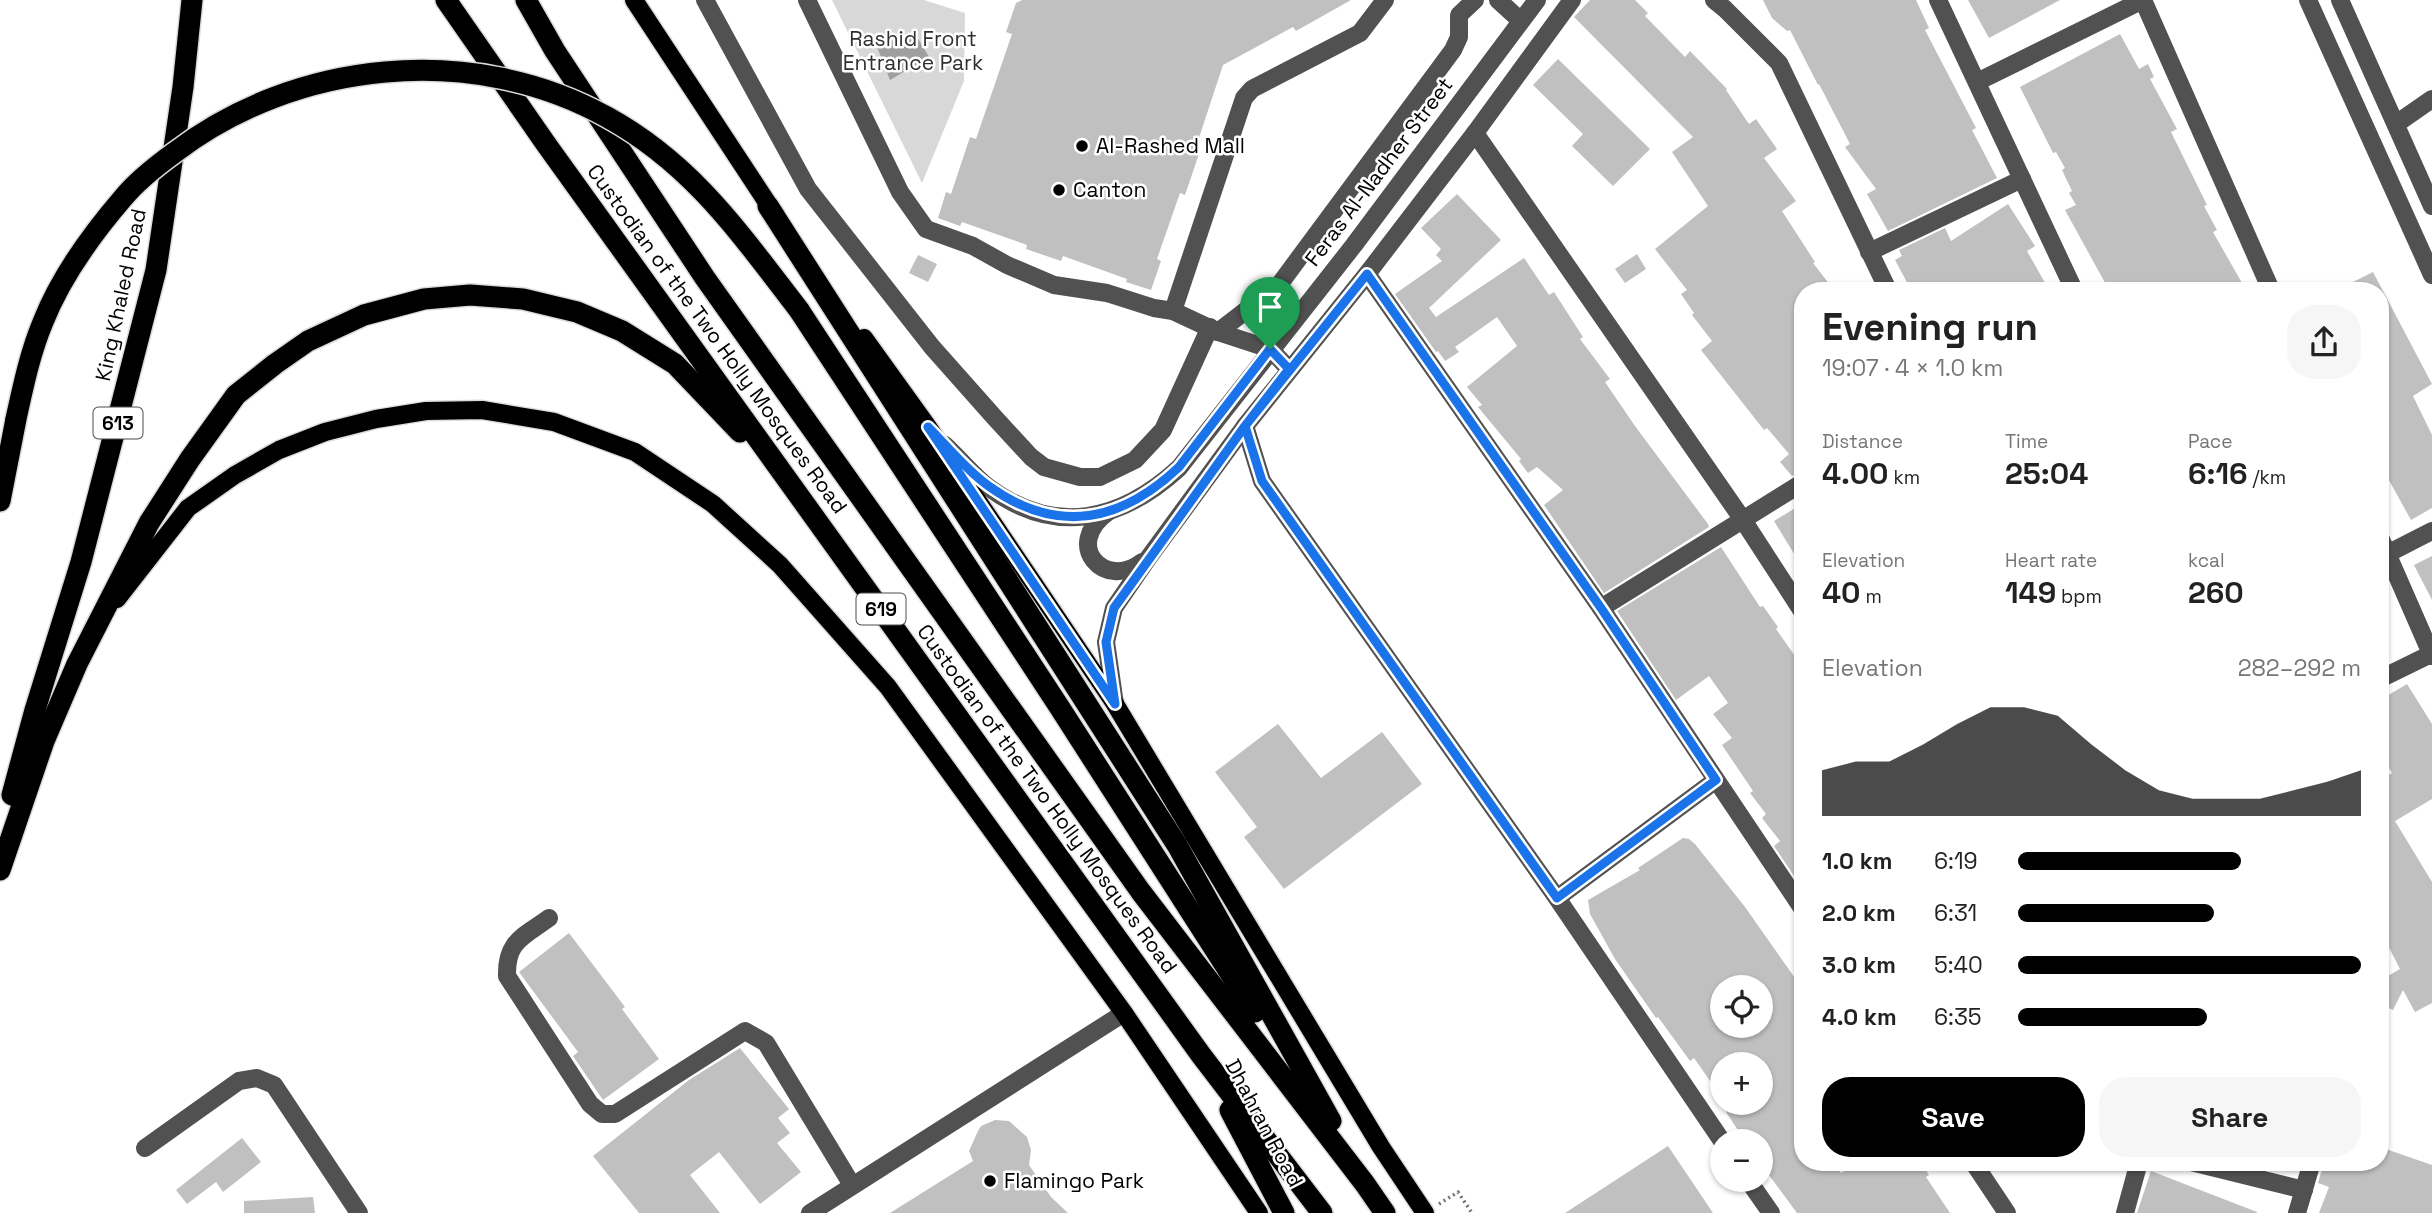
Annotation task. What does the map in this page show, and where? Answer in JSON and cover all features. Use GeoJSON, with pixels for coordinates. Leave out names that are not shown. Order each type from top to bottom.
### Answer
{"type":"FeatureCollection","features":[{"type":"Feature","properties":{"kind":"highway","name":"King Khaled Road"},"geometry":{"type":"LineString","coordinates":[[0,837],[35,710],[81,562],[156,270],[183,87],[192,0]]}},
{"type":"Feature","properties":{"kind":"highway","name":"Custodian of the Two Holly Mosques Road"},"geometry":{"type":"LineString","coordinates":[[446,0],[546,144],[1201,1055],[1322,1213]]}},
{"type":"Feature","properties":{"kind":"highway","name":"Custodian of the Two Holly Mosques Road"},"geometry":{"type":"LineString","coordinates":[[526,0],[555,51],[705,278],[1141,892],[1366,1184],[1385,1213]]}},
{"type":"Feature","properties":{"kind":"highway"},"geometry":{"type":"LineString","coordinates":[[0,501],[27,369],[43,322],[78,257],[124,197],[158,165],[196,136],[232,115],[272,97],[315,83],[362,74],[406,70],[507,79],[544,89],[608,117],[649,143],[685,173],[722,210],[799,310],[1060,708],[1366,1184]]}},
{"type":"Feature","properties":{"kind":"highway"},"geometry":{"type":"LineString","coordinates":[[768,206],[1177,845],[1366,1184]]}},
{"type":"Feature","properties":{"kind":"highway"},"geometry":{"type":"LineString","coordinates":[[0,870],[44,741],[77,664],[149,523],[190,458],[236,396],[275,363],[307,341],[364,315],[424,299],[470,295],[523,299],[578,312],[622,331],[675,364],[740,431],[837,548]]}},
{"type":"Feature","properties":{"kind":"highway","name":"Dhahran Road"},"geometry":{"type":"LineString","coordinates":[[1201,1055],[1284,1213]]}},
{"type":"Feature","properties":{"kind":"main road"},"geometry":{"type":"LineString","coordinates":[[634,0],[768,206],[928,427],[1115,704],[1381,1147],[1431,1210]]}},
{"type":"Feature","properties":{"kind":"main road"},"geometry":{"type":"LineString","coordinates":[[643,0],[653,28]]}},
{"type":"Feature","properties":{"kind":"main road"},"geometry":{"type":"LineString","coordinates":[[98,624],[188,508],[246,468],[279,450],[325,432],[376,419],[426,411],[482,410],[554,422],[635,452],[713,504],[780,565],[888,687],[1124,1013],[1259,1213]]}},
{"type":"Feature","properties":{"kind":"street"},"geometry":{"type":"LineString","coordinates":[[705,0],[808,189],[932,346],[1031,457],[1044,467],[1080,477],[1100,477],[1135,460],[1163,430],[1214,330],[1279,285],[1453,50],[1459,37],[1459,15],[1475,0]]}},
{"type":"Feature","properties":{"kind":"street"},"geometry":{"type":"LineString","coordinates":[[807,0],[900,192],[926,229],[973,246],[1007,265],[1054,285],[1107,293],[1154,308],[1173,311],[1214,330],[1270,349],[1289,369]]}},
{"type":"Feature","properties":{"kind":"street"},"geometry":{"type":"LineString","coordinates":[[1173,311],[1244,98],[1252,89],[1360,33],[1385,0]]}},
{"type":"Feature","properties":{"kind":"street"},"geometry":{"type":"LineString","coordinates":[[1498,0],[1521,21]]}},
{"type":"Feature","properties":{"kind":"street","name":"Feras Al-Nadher Street"},"geometry":{"type":"LineString","coordinates":[[928,427],[987,486],[1030,510],[1083,517],[1108,512],[1141,498],[1161,484],[1179,467],[1354,245],[1537,0]]}},
{"type":"Feature","properties":{"kind":"street"},"geometry":{"type":"LineString","coordinates":[[1115,704],[1106,642],[1114,608],[1245,426],[1367,274],[1573,0]]}},
{"type":"Feature","properties":{"kind":"street"},"geometry":{"type":"LineString","coordinates":[[1714,0],[1779,63],[1884,282]]}},
{"type":"Feature","properties":{"kind":"street"},"geometry":{"type":"LineString","coordinates":[[1938,0],[2070,282]]}},
{"type":"Feature","properties":{"kind":"street"},"geometry":{"type":"LineString","coordinates":[[1977,82],[2143,0],[2267,282]]}},
{"type":"Feature","properties":{"kind":"street"},"geometry":{"type":"LineString","coordinates":[[2308,0],[2432,275]]}},
{"type":"Feature","properties":{"kind":"street"},"geometry":{"type":"LineString","coordinates":[[2340,0],[2432,206]]}},
{"type":"Feature","properties":{"kind":"street"},"geometry":{"type":"LineString","coordinates":[[2396,124],[2432,99]]}},
{"type":"Feature","properties":{"kind":"street"},"geometry":{"type":"LineString","coordinates":[[1475,133],[1744,520],[1794,598]]}},
{"type":"Feature","properties":{"kind":"street"},"geometry":{"type":"LineString","coordinates":[[1869,252],[2022,179]]}},
{"type":"Feature","properties":{"kind":"street"},"geometry":{"type":"LineString","coordinates":[[1367,274],[1601,608],[1794,896]]}},
{"type":"Feature","properties":{"kind":"street"},"geometry":{"type":"LineString","coordinates":[[1245,426],[1262,481],[1557,898],[1714,1129]]}},
{"type":"Feature","properties":{"kind":"street"},"geometry":{"type":"LineString","coordinates":[[1601,608],[1794,488]]}},
{"type":"Feature","properties":{"kind":"street"},"geometry":{"type":"LineString","coordinates":[[1108,512],[1097,520],[1087,539],[1096,562],[1105,569],[1126,572],[1149,557]]}},
{"type":"Feature","properties":{"kind":"street"},"geometry":{"type":"LineString","coordinates":[[2389,553],[2432,531]]}},
{"type":"Feature","properties":{"kind":"street"},"geometry":{"type":"LineString","coordinates":[[2389,556],[2431,655],[2389,675]]}},
{"type":"Feature","properties":{"kind":"street"},"geometry":{"type":"LineString","coordinates":[[1557,898],[1716,780]]}},
{"type":"Feature","properties":{"kind":"street"},"geometry":{"type":"LineString","coordinates":[[549,918],[512,946],[507,961],[507,975],[590,1104],[603,1114],[615,1114],[745,1031],[765,1043],[852,1185]]}},
{"type":"Feature","properties":{"kind":"street"},"geometry":{"type":"LineString","coordinates":[[810,1213],[1124,1013]]}},
{"type":"Feature","properties":{"kind":"street"},"geometry":{"type":"LineString","coordinates":[[145,1148],[239,1081],[257,1078],[274,1085],[359,1213]]}},
{"type":"Feature","properties":{"kind":"street"},"geometry":{"type":"LineString","coordinates":[[1979,1171],[2007,1213]]}},
{"type":"Feature","properties":{"kind":"street"},"geometry":{"type":"LineString","coordinates":[[2124,1213],[2136,1171]]}},
{"type":"Feature","properties":{"kind":"street"},"geometry":{"type":"LineString","coordinates":[[2227,1171],[2304,1190]]}},
{"type":"Feature","properties":{"kind":"street"},"geometry":{"type":"LineString","coordinates":[[2297,1213],[2309,1171]]}},
{"type":"Feature","properties":{"kind":"street"},"geometry":{"type":"LineString","coordinates":[[1756,1192],[1771,1213]]}},
{"type":"Feature","properties":{"kind":"path"},"geometry":{"type":"LineString","coordinates":[[1431,1210],[1458,1192],[1472,1213]]}},
{"type":"Feature","properties":{"kind":"green space","name":"Rashid Front Entrance Park"},"geometry":{"type":"Polygon","coordinates":[[[832,0],[924,0],[965,13],[964,81],[922,183],[832,0]]]}},
{"type":"Feature","properties":{"kind":"shaded area"},"geometry":{"type":"Polygon","coordinates":[[[914,32],[929,57],[890,80],[877,47],[914,32]]]}},
{"type":"Feature","properties":{"kind":"building","name":"Al-Rashed Mall"},"geometry":{"type":"Polygon","coordinates":[[[1022,0],[1351,0],[1296,31],[1293,27],[1223,65],[1194,153],[1199,154],[1185,195],[1180,193],[1157,259],[1161,261],[1151,290],[1063,256],[1061,261],[1026,249],[1027,245],[962,222],[960,226],[938,218],[946,192],[951,194],[970,137],[976,139],[1012,34],[1006,32],[1016,3],[1022,0]]]}},
{"type":"Feature","properties":{"kind":"building"},"geometry":{"type":"Polygon","coordinates":[[[1590,0],[1635,0],[1648,13],[1645,16],[1685,57],[1690,51],[1727,89],[1749,124],[1756,119],[1777,149],[1764,158],[1796,201],[1782,211],[1815,262],[1813,263],[1828,282],[1794,282],[1794,475],[1780,462],[1789,454],[1767,428],[1764,430],[1701,350],[1712,341],[1692,315],[1694,313],[1681,294],[1687,290],[1655,249],[1708,206],[1672,152],[1693,137],[1574,17],[1590,0]]]}},
{"type":"Feature","properties":{"kind":"building"},"geometry":{"type":"Polygon","coordinates":[[[1763,0],[1916,0],[1929,28],[1925,30],[1976,128],[1972,130],[1997,178],[1888,231],[1867,194],[1876,189],[1845,147],[1850,144],[1790,30],[1787,31],[1772,18],[1763,0]]]}},
{"type":"Feature","properties":{"kind":"building"},"geometry":{"type":"Polygon","coordinates":[[[1968,0],[2060,0],[1989,38],[1968,0]]]}},
{"type":"Feature","properties":{"kind":"building"},"geometry":{"type":"Polygon","coordinates":[[[2120,34],[2139,69],[2148,64],[2154,77],[2150,79],[2177,129],[2171,132],[2217,230],[2213,232],[2241,282],[2105,282],[2065,210],[2076,205],[2062,170],[2065,168],[2056,152],[2053,153],[2020,87],[2120,34]]]}},
{"type":"Feature","properties":{"kind":"building"},"geometry":{"type":"Polygon","coordinates":[[[1558,59],[1650,149],[1613,186],[1572,146],[1583,134],[1533,85],[1558,59]]]}},
{"type":"Feature","properties":{"kind":"building"},"geometry":{"type":"Polygon","coordinates":[[[1457,194],[1501,240],[1429,308],[1436,317],[1524,258],[1549,295],[1554,292],[1583,337],[1580,339],[1610,379],[1605,382],[1708,524],[1709,527],[1604,593],[1544,505],[1563,490],[1537,467],[1528,473],[1519,461],[1521,459],[1478,407],[1482,405],[1467,387],[1517,346],[1497,317],[1455,347],[1459,352],[1445,361],[1395,294],[1442,261],[1436,255],[1441,249],[1421,228],[1457,194]]]}},
{"type":"Feature","properties":{"kind":"building"},"geometry":{"type":"Polygon","coordinates":[[[2008,204],[2035,246],[2027,251],[2044,282],[1907,282],[1895,260],[1902,256],[1899,250],[1945,228],[1951,241],[2008,204]]]}},
{"type":"Feature","properties":{"kind":"building"},"geometry":{"type":"Polygon","coordinates":[[[1637,254],[1646,269],[1625,283],[1615,269],[1637,254]]]}},
{"type":"Feature","properties":{"kind":"building"},"geometry":{"type":"Polygon","coordinates":[[[918,255],[937,264],[928,282],[909,273],[918,255]]]}},
{"type":"Feature","properties":{"kind":"building"},"geometry":{"type":"Polygon","coordinates":[[[2373,272],[2378,282],[2353,282],[2373,272]]]}},
{"type":"Feature","properties":{"kind":"building"},"geometry":{"type":"Polygon","coordinates":[[[2389,302],[2432,384],[2413,396],[2432,435],[2432,508],[2411,520],[2389,480],[2389,302]]]}},
{"type":"Feature","properties":{"kind":"building"},"geometry":{"type":"Polygon","coordinates":[[[1794,509],[1794,554],[1774,521],[1794,509]]]}},
{"type":"Feature","properties":{"kind":"building"},"geometry":{"type":"Polygon","coordinates":[[[1721,547],[1760,607],[1763,606],[1778,627],[1776,629],[1794,655],[1794,876],[1774,846],[1780,841],[1762,818],[1766,814],[1750,793],[1753,791],[1722,745],[1732,738],[1713,714],[1728,703],[1709,676],[1676,700],[1617,611],[1721,547]]]}},
{"type":"Feature","properties":{"kind":"building"},"geometry":{"type":"Polygon","coordinates":[[[2432,556],[2432,600],[2414,565],[2432,556]]]}},
{"type":"Feature","properties":{"kind":"building"},"geometry":{"type":"Polygon","coordinates":[[[2407,684],[2432,724],[2432,799],[2395,821],[2432,882],[2432,1003],[2415,1012],[2403,990],[2393,1010],[2389,1008],[2389,975],[2400,969],[2389,948],[2389,775],[2392,773],[2389,768],[2389,695],[2407,684]]]}},
{"type":"Feature","properties":{"kind":"building"},"geometry":{"type":"Polygon","coordinates":[[[1278,724],[1321,778],[1382,732],[1422,784],[1284,889],[1244,837],[1257,827],[1215,772],[1278,724]]]}},
{"type":"Feature","properties":{"kind":"building"},"geometry":{"type":"Polygon","coordinates":[[[1683,838],[1695,844],[1745,907],[1794,977],[1794,1171],[1927,1171],[1929,1175],[1926,1177],[1950,1213],[1797,1213],[1773,1181],[1773,1129],[1737,1129],[1728,1115],[1773,1115],[1773,1052],[1710,1052],[1710,1081],[1694,1058],[1690,1061],[1658,1017],[1656,1018],[1615,959],[1590,914],[1588,900],[1640,870],[1638,868],[1683,838]]]}},
{"type":"Feature","properties":{"kind":"building"},"geometry":{"type":"Polygon","coordinates":[[[569,933],[625,1007],[622,1009],[659,1059],[603,1100],[573,1056],[578,1052],[519,972],[569,933]]]}},
{"type":"Feature","properties":{"kind":"building"},"geometry":{"type":"Polygon","coordinates":[[[740,1048],[789,1109],[778,1118],[790,1133],[777,1143],[801,1172],[760,1204],[719,1152],[690,1175],[720,1213],[639,1213],[593,1156],[689,1080],[740,1048]]]}},
{"type":"Feature","properties":{"kind":"building","name":"Flamingo Park"},"geometry":{"type":"Polygon","coordinates":[[[995,1120],[1009,1121],[1027,1137],[1031,1150],[1029,1165],[1051,1197],[1068,1213],[890,1213],[973,1161],[969,1151],[978,1131],[981,1126],[995,1120]]]}},
{"type":"Feature","properties":{"kind":"building"},"geometry":{"type":"Polygon","coordinates":[[[242,1138],[261,1162],[223,1192],[216,1182],[187,1204],[176,1190],[242,1138]]]}},
{"type":"Feature","properties":{"kind":"building"},"geometry":{"type":"Polygon","coordinates":[[[1668,1146],[1713,1213],[1565,1213],[1668,1146]]]}},
{"type":"Feature","properties":{"kind":"building"},"geometry":{"type":"Polygon","coordinates":[[[2389,1150],[2432,1165],[2432,1213],[2319,1213],[2329,1187],[2318,1183],[2321,1171],[2389,1171],[2389,1150]]]}},
{"type":"Feature","properties":{"kind":"building"},"geometry":{"type":"Polygon","coordinates":[[[2151,1171],[2257,1212],[2257,1213],[2137,1213],[2151,1171]]]}},
{"type":"Feature","properties":{"kind":"building"},"geometry":{"type":"Polygon","coordinates":[[[313,1197],[315,1213],[244,1213],[244,1201],[313,1197]]]}},
{"type":"Feature","properties":{"kind":"place","name":"Al-Rashed Mall"},"geometry":{"type":"Point","coordinates":[1082,146]}},
{"type":"Feature","properties":{"kind":"place","name":"Canton"},"geometry":{"type":"Point","coordinates":[1059,190]}},
{"type":"Feature","properties":{"kind":"place","name":"Flamingo Park"},"geometry":{"type":"Point","coordinates":[990,1181]}},
{"type":"Feature","properties":{"kind":"route"},"geometry":{"type":"LineString","coordinates":[[1270,349],[1179,467],[1141,498],[1108,512],[1083,517],[1030,510],[987,486],[928,427],[1115,704],[1106,642],[1114,608],[1245,426],[1367,274],[1601,608],[1716,780],[1557,898],[1262,481],[1245,426],[1289,369],[1270,349]]}}]}
